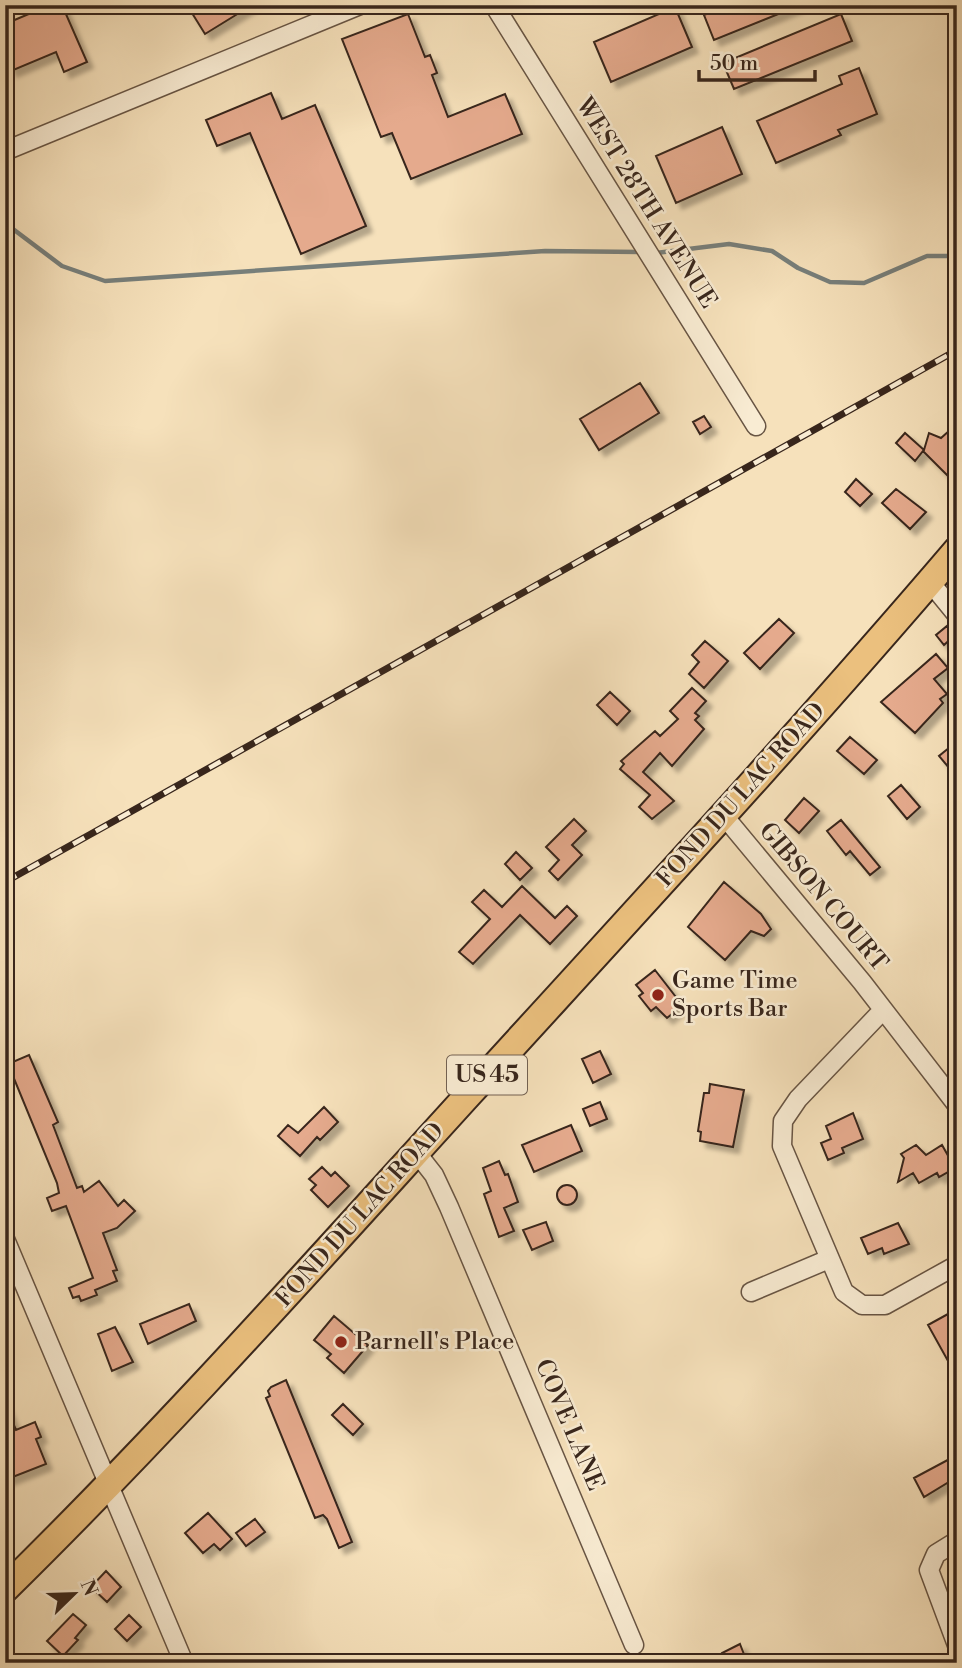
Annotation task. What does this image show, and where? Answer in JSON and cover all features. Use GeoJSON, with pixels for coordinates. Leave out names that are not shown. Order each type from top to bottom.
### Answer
{"type":"FeatureCollection","features":[{"type":"Feature","properties":{"kind":"main road","name":"FOND DU LAC ROAD"},"geometry":{"type":"LineString","coordinates":[[5,1589],[108,1488],[724,816],[957,550]]}},
{"type":"Feature","properties":{"kind":"street"},"geometry":{"type":"LineString","coordinates":[[5,151],[360,5]]}},
{"type":"Feature","properties":{"kind":"street","name":"WEST 28TH AVENUE"},"geometry":{"type":"LineString","coordinates":[[494,5],[756,426]]}},
{"type":"Feature","properties":{"kind":"street"},"geometry":{"type":"LineString","coordinates":[[930,582],[957,615]]}},
{"type":"Feature","properties":{"kind":"street","name":"GIBSON COURT"},"geometry":{"type":"LineString","coordinates":[[724,816],[957,1105]]}},
{"type":"Feature","properties":{"kind":"street","name":"GIBSON COURT"},"geometry":{"type":"LineString","coordinates":[[883,1010],[798,1099],[783,1121],[782,1146],[844,1292],[862,1305],[885,1305],[957,1265]]}},
{"type":"Feature","properties":{"kind":"street","name":"COVE LANE"},"geometry":{"type":"LineString","coordinates":[[416,1152],[434,1175],[449,1207],[634,1645]]}},
{"type":"Feature","properties":{"kind":"street"},"geometry":{"type":"LineString","coordinates":[[5,1239],[184,1663]]}},
{"type":"Feature","properties":{"kind":"street"},"geometry":{"type":"LineString","coordinates":[[751,1292],[829,1259]]}},
{"type":"Feature","properties":{"kind":"street"},"geometry":{"type":"LineString","coordinates":[[957,1541],[936,1554],[929,1570],[957,1646]]}},
{"type":"Feature","properties":{"kind":"building"},"geometry":{"type":"Polygon","coordinates":[[[50,5],[62,5],[87,62],[64,72],[56,52],[11,71],[5,57],[5,24],[50,5]]]}},
{"type":"Feature","properties":{"kind":"building"},"geometry":{"type":"Polygon","coordinates":[[[187,5],[252,5],[205,34],[187,5]]]}},
{"type":"Feature","properties":{"kind":"building"},"geometry":{"type":"Polygon","coordinates":[[[728,5],[798,6],[714,40],[704,15],[728,5]]]}},
{"type":"Feature","properties":{"kind":"building"},"geometry":{"type":"Polygon","coordinates":[[[675,7],[692,47],[611,82],[594,42],[675,7]]]}},
{"type":"Feature","properties":{"kind":"building"},"geometry":{"type":"Polygon","coordinates":[[[408,14],[425,57],[430,55],[437,73],[432,75],[448,117],[505,94],[522,134],[411,179],[392,133],[381,137],[342,39],[408,14]]]}},
{"type":"Feature","properties":{"kind":"building"},"geometry":{"type":"Polygon","coordinates":[[[841,14],[852,41],[734,89],[723,63],[841,14]]]}},
{"type":"Feature","properties":{"kind":"building"},"geometry":{"type":"Polygon","coordinates":[[[859,68],[877,114],[838,130],[841,135],[776,163],[757,121],[842,84],[839,76],[859,68]]]}},
{"type":"Feature","properties":{"kind":"building"},"geometry":{"type":"Polygon","coordinates":[[[271,93],[282,119],[315,105],[366,226],[301,254],[250,133],[217,146],[206,120],[271,93]]]}},
{"type":"Feature","properties":{"kind":"building"},"geometry":{"type":"Polygon","coordinates":[[[722,127],[742,174],[676,203],[656,156],[722,127]]]}},
{"type":"Feature","properties":{"kind":"building"},"geometry":{"type":"Polygon","coordinates":[[[640,383],[659,413],[599,450],[580,419],[640,383]]]}},
{"type":"Feature","properties":{"kind":"building"},"geometry":{"type":"Polygon","coordinates":[[[704,416],[711,427],[700,434],[693,422],[704,416]]]}},
{"type":"Feature","properties":{"kind":"building"},"geometry":{"type":"Polygon","coordinates":[[[950,430],[957,436],[957,467],[949,477],[923,451],[915,461],[896,443],[905,433],[924,450],[929,433],[941,438],[950,430]]]}},
{"type":"Feature","properties":{"kind":"building"},"geometry":{"type":"Polygon","coordinates":[[[856,479],[872,494],[860,506],[845,492],[856,479]]]}},
{"type":"Feature","properties":{"kind":"building"},"geometry":{"type":"Polygon","coordinates":[[[896,489],[926,512],[910,529],[882,503],[896,489]]]}},
{"type":"Feature","properties":{"kind":"building"},"geometry":{"type":"Polygon","coordinates":[[[779,619],[794,633],[760,669],[744,653],[779,619]]]}},
{"type":"Feature","properties":{"kind":"building"},"geometry":{"type":"Polygon","coordinates":[[[947,626],[955,635],[944,645],[936,635],[947,626]]]}},
{"type":"Feature","properties":{"kind":"building"},"geometry":{"type":"Polygon","coordinates":[[[705,641],[728,661],[704,688],[689,674],[699,662],[692,655],[705,641]]]}},
{"type":"Feature","properties":{"kind":"building"},"geometry":{"type":"Polygon","coordinates":[[[936,654],[948,668],[934,679],[947,694],[940,699],[943,703],[915,733],[881,702],[936,654]]]}},
{"type":"Feature","properties":{"kind":"building"},"geometry":{"type":"Polygon","coordinates":[[[692,688],[706,701],[695,713],[699,716],[695,720],[704,729],[672,766],[660,753],[643,772],[674,801],[652,819],[639,807],[650,795],[620,769],[624,764],[621,761],[655,731],[660,736],[678,719],[670,711],[692,688]]]}},
{"type":"Feature","properties":{"kind":"building"},"geometry":{"type":"Polygon","coordinates":[[[610,692],[630,711],[617,725],[597,705],[610,692]]]}},
{"type":"Feature","properties":{"kind":"building"},"geometry":{"type":"Polygon","coordinates":[[[850,737],[877,760],[864,774],[837,751],[850,737]]]}},
{"type":"Feature","properties":{"kind":"building"},"geometry":{"type":"Polygon","coordinates":[[[950,747],[957,754],[957,763],[950,769],[939,756],[950,747]]]}},
{"type":"Feature","properties":{"kind":"building"},"geometry":{"type":"Polygon","coordinates":[[[901,785],[920,807],[907,819],[888,796],[901,785]]]}},
{"type":"Feature","properties":{"kind":"building"},"geometry":{"type":"Polygon","coordinates":[[[804,798],[819,811],[799,833],[785,820],[804,798]]]}},
{"type":"Feature","properties":{"kind":"building"},"geometry":{"type":"Polygon","coordinates":[[[574,819],[586,831],[572,845],[582,855],[558,880],[549,871],[559,860],[546,847],[574,819]]]}},
{"type":"Feature","properties":{"kind":"building"},"geometry":{"type":"Polygon","coordinates":[[[841,820],[880,867],[870,875],[850,851],[846,855],[827,831],[841,820]]]}},
{"type":"Feature","properties":{"kind":"building"},"geometry":{"type":"Polygon","coordinates":[[[516,852],[532,868],[520,880],[505,864],[516,852]]]}},
{"type":"Feature","properties":{"kind":"building"},"geometry":{"type":"Polygon","coordinates":[[[724,882],[761,914],[771,929],[764,936],[751,931],[725,960],[688,927],[724,882]]]}},
{"type":"Feature","properties":{"kind":"building"},"geometry":{"type":"Polygon","coordinates":[[[522,886],[555,918],[567,906],[577,916],[550,944],[520,915],[473,964],[459,952],[490,919],[472,902],[484,890],[502,907],[522,886]]]}},
{"type":"Feature","properties":{"kind":"building","name":"Game Time Sports Bar"},"geometry":{"type":"Polygon","coordinates":[[[655,970],[679,1001],[675,1004],[678,1009],[667,1018],[656,1007],[651,1011],[639,996],[643,993],[636,985],[655,970]]]}},
{"type":"Feature","properties":{"kind":"building"},"geometry":{"type":"Polygon","coordinates":[[[600,1051],[611,1074],[593,1083],[582,1059],[600,1051]]]}},
{"type":"Feature","properties":{"kind":"building"},"geometry":{"type":"Polygon","coordinates":[[[29,1055],[58,1122],[53,1125],[77,1188],[82,1186],[84,1192],[99,1181],[118,1206],[124,1200],[135,1211],[117,1228],[103,1233],[117,1270],[113,1271],[117,1281],[95,1290],[97,1295],[81,1301],[79,1296],[73,1298],[69,1288],[93,1278],[66,1206],[52,1211],[47,1198],[59,1193],[57,1183],[8,1064],[29,1055]]]}},
{"type":"Feature","properties":{"kind":"building"},"geometry":{"type":"Polygon","coordinates":[[[710,1084],[744,1090],[733,1147],[700,1141],[701,1132],[698,1131],[704,1093],[709,1093],[710,1084]]]}},
{"type":"Feature","properties":{"kind":"building"},"geometry":{"type":"Polygon","coordinates":[[[600,1102],[607,1119],[590,1126],[583,1109],[600,1102]]]}},
{"type":"Feature","properties":{"kind":"building"},"geometry":{"type":"Polygon","coordinates":[[[324,1107],[338,1122],[320,1140],[317,1137],[300,1156],[278,1136],[288,1125],[298,1133],[324,1107]]]}},
{"type":"Feature","properties":{"kind":"building"},"geometry":{"type":"Polygon","coordinates":[[[853,1113],[863,1139],[842,1148],[844,1153],[828,1160],[821,1143],[831,1139],[826,1126],[853,1113]]]}},
{"type":"Feature","properties":{"kind":"building"},"geometry":{"type":"Polygon","coordinates":[[[571,1125],[582,1151],[534,1172],[522,1145],[571,1125]]]}},
{"type":"Feature","properties":{"kind":"building"},"geometry":{"type":"Polygon","coordinates":[[[916,1145],[926,1155],[942,1145],[955,1168],[939,1177],[937,1173],[919,1183],[913,1173],[898,1182],[904,1158],[901,1154],[916,1145]]]}},
{"type":"Feature","properties":{"kind":"building"},"geometry":{"type":"Polygon","coordinates":[[[499,1161],[505,1175],[508,1174],[518,1202],[504,1208],[514,1231],[499,1237],[484,1194],[491,1191],[483,1168],[499,1161]]]}},
{"type":"Feature","properties":{"kind":"building"},"geometry":{"type":"Polygon","coordinates":[[[322,1167],[331,1176],[335,1172],[349,1186],[328,1207],[311,1190],[316,1185],[309,1179],[322,1167]]]}},
{"type":"Feature","properties":{"kind":"building"},"geometry":{"type":"Polygon","coordinates":[[[567,1185],[574,1188],[577,1195],[574,1202],[567,1205],[560,1202],[557,1195],[560,1188],[567,1185]]]}},
{"type":"Feature","properties":{"kind":"building"},"geometry":{"type":"Polygon","coordinates":[[[546,1222],[553,1241],[532,1250],[523,1230],[546,1222]]]}},
{"type":"Feature","properties":{"kind":"building"},"geometry":{"type":"Polygon","coordinates":[[[898,1223],[909,1244],[884,1254],[882,1248],[868,1254],[861,1238],[898,1223]]]}},
{"type":"Feature","properties":{"kind":"building"},"geometry":{"type":"Polygon","coordinates":[[[189,1304],[196,1321],[148,1344],[140,1324],[189,1304]]]}},
{"type":"Feature","properties":{"kind":"building"},"geometry":{"type":"Polygon","coordinates":[[[957,1309],[957,1356],[948,1361],[928,1325],[957,1309]]]}},
{"type":"Feature","properties":{"kind":"building","name":"Parnell's Place"},"geometry":{"type":"Polygon","coordinates":[[[334,1316],[368,1345],[344,1373],[327,1358],[331,1354],[314,1340],[334,1316]]]}},
{"type":"Feature","properties":{"kind":"building"},"geometry":{"type":"Polygon","coordinates":[[[115,1327],[133,1362],[112,1371],[98,1334],[115,1327]]]}},
{"type":"Feature","properties":{"kind":"building"},"geometry":{"type":"Polygon","coordinates":[[[286,1380],[352,1542],[339,1548],[327,1519],[323,1515],[315,1518],[266,1398],[270,1396],[268,1391],[271,1387],[286,1380]]]}},
{"type":"Feature","properties":{"kind":"building"},"geometry":{"type":"Polygon","coordinates":[[[5,1404],[16,1430],[35,1422],[41,1437],[36,1439],[46,1464],[5,1480],[5,1404]]]}},
{"type":"Feature","properties":{"kind":"building"},"geometry":{"type":"Polygon","coordinates":[[[343,1404],[363,1424],[353,1435],[332,1415],[343,1404]]]}},
{"type":"Feature","properties":{"kind":"building"},"geometry":{"type":"Polygon","coordinates":[[[957,1455],[957,1477],[924,1497],[914,1478],[957,1455]]]}},
{"type":"Feature","properties":{"kind":"building"},"geometry":{"type":"Polygon","coordinates":[[[208,1513],[232,1539],[220,1550],[214,1544],[203,1553],[185,1533],[208,1513]]]}},
{"type":"Feature","properties":{"kind":"building"},"geometry":{"type":"Polygon","coordinates":[[[255,1519],[265,1532],[246,1546],[236,1533],[255,1519]]]}},
{"type":"Feature","properties":{"kind":"building"},"geometry":{"type":"Polygon","coordinates":[[[106,1571],[121,1587],[107,1602],[91,1587],[106,1571]]]}},
{"type":"Feature","properties":{"kind":"building"},"geometry":{"type":"Polygon","coordinates":[[[73,1614],[86,1625],[75,1638],[78,1640],[63,1656],[47,1641],[73,1614]]]}},
{"type":"Feature","properties":{"kind":"building"},"geometry":{"type":"Polygon","coordinates":[[[129,1615],[141,1627],[127,1641],[115,1629],[129,1615]]]}},
{"type":"Feature","properties":{"kind":"building"},"geometry":{"type":"Polygon","coordinates":[[[740,1644],[745,1657],[725,1663],[722,1653],[740,1644]]]}},
{"type":"Feature","properties":{"kind":"waterway"},"geometry":{"type":"LineString","coordinates":[[5,223],[62,266],[105,281],[545,251],[640,252]]}},
{"type":"Feature","properties":{"kind":"waterway"},"geometry":{"type":"LineString","coordinates":[[656,253],[729,244],[772,251],[798,268],[830,282],[864,283],[927,256],[952,256],[952,259]]}},
{"type":"Feature","properties":{"kind":"railway"},"geometry":{"type":"LineString","coordinates":[[5,882],[957,350]]}},
{"type":"Feature","properties":{"kind":"place","name":"Game Time Sports Bar"},"geometry":{"type":"Point","coordinates":[658,995]}},
{"type":"Feature","properties":{"kind":"place","name":"Parnell's Place"},"geometry":{"type":"Point","coordinates":[341,1342]}}]}
